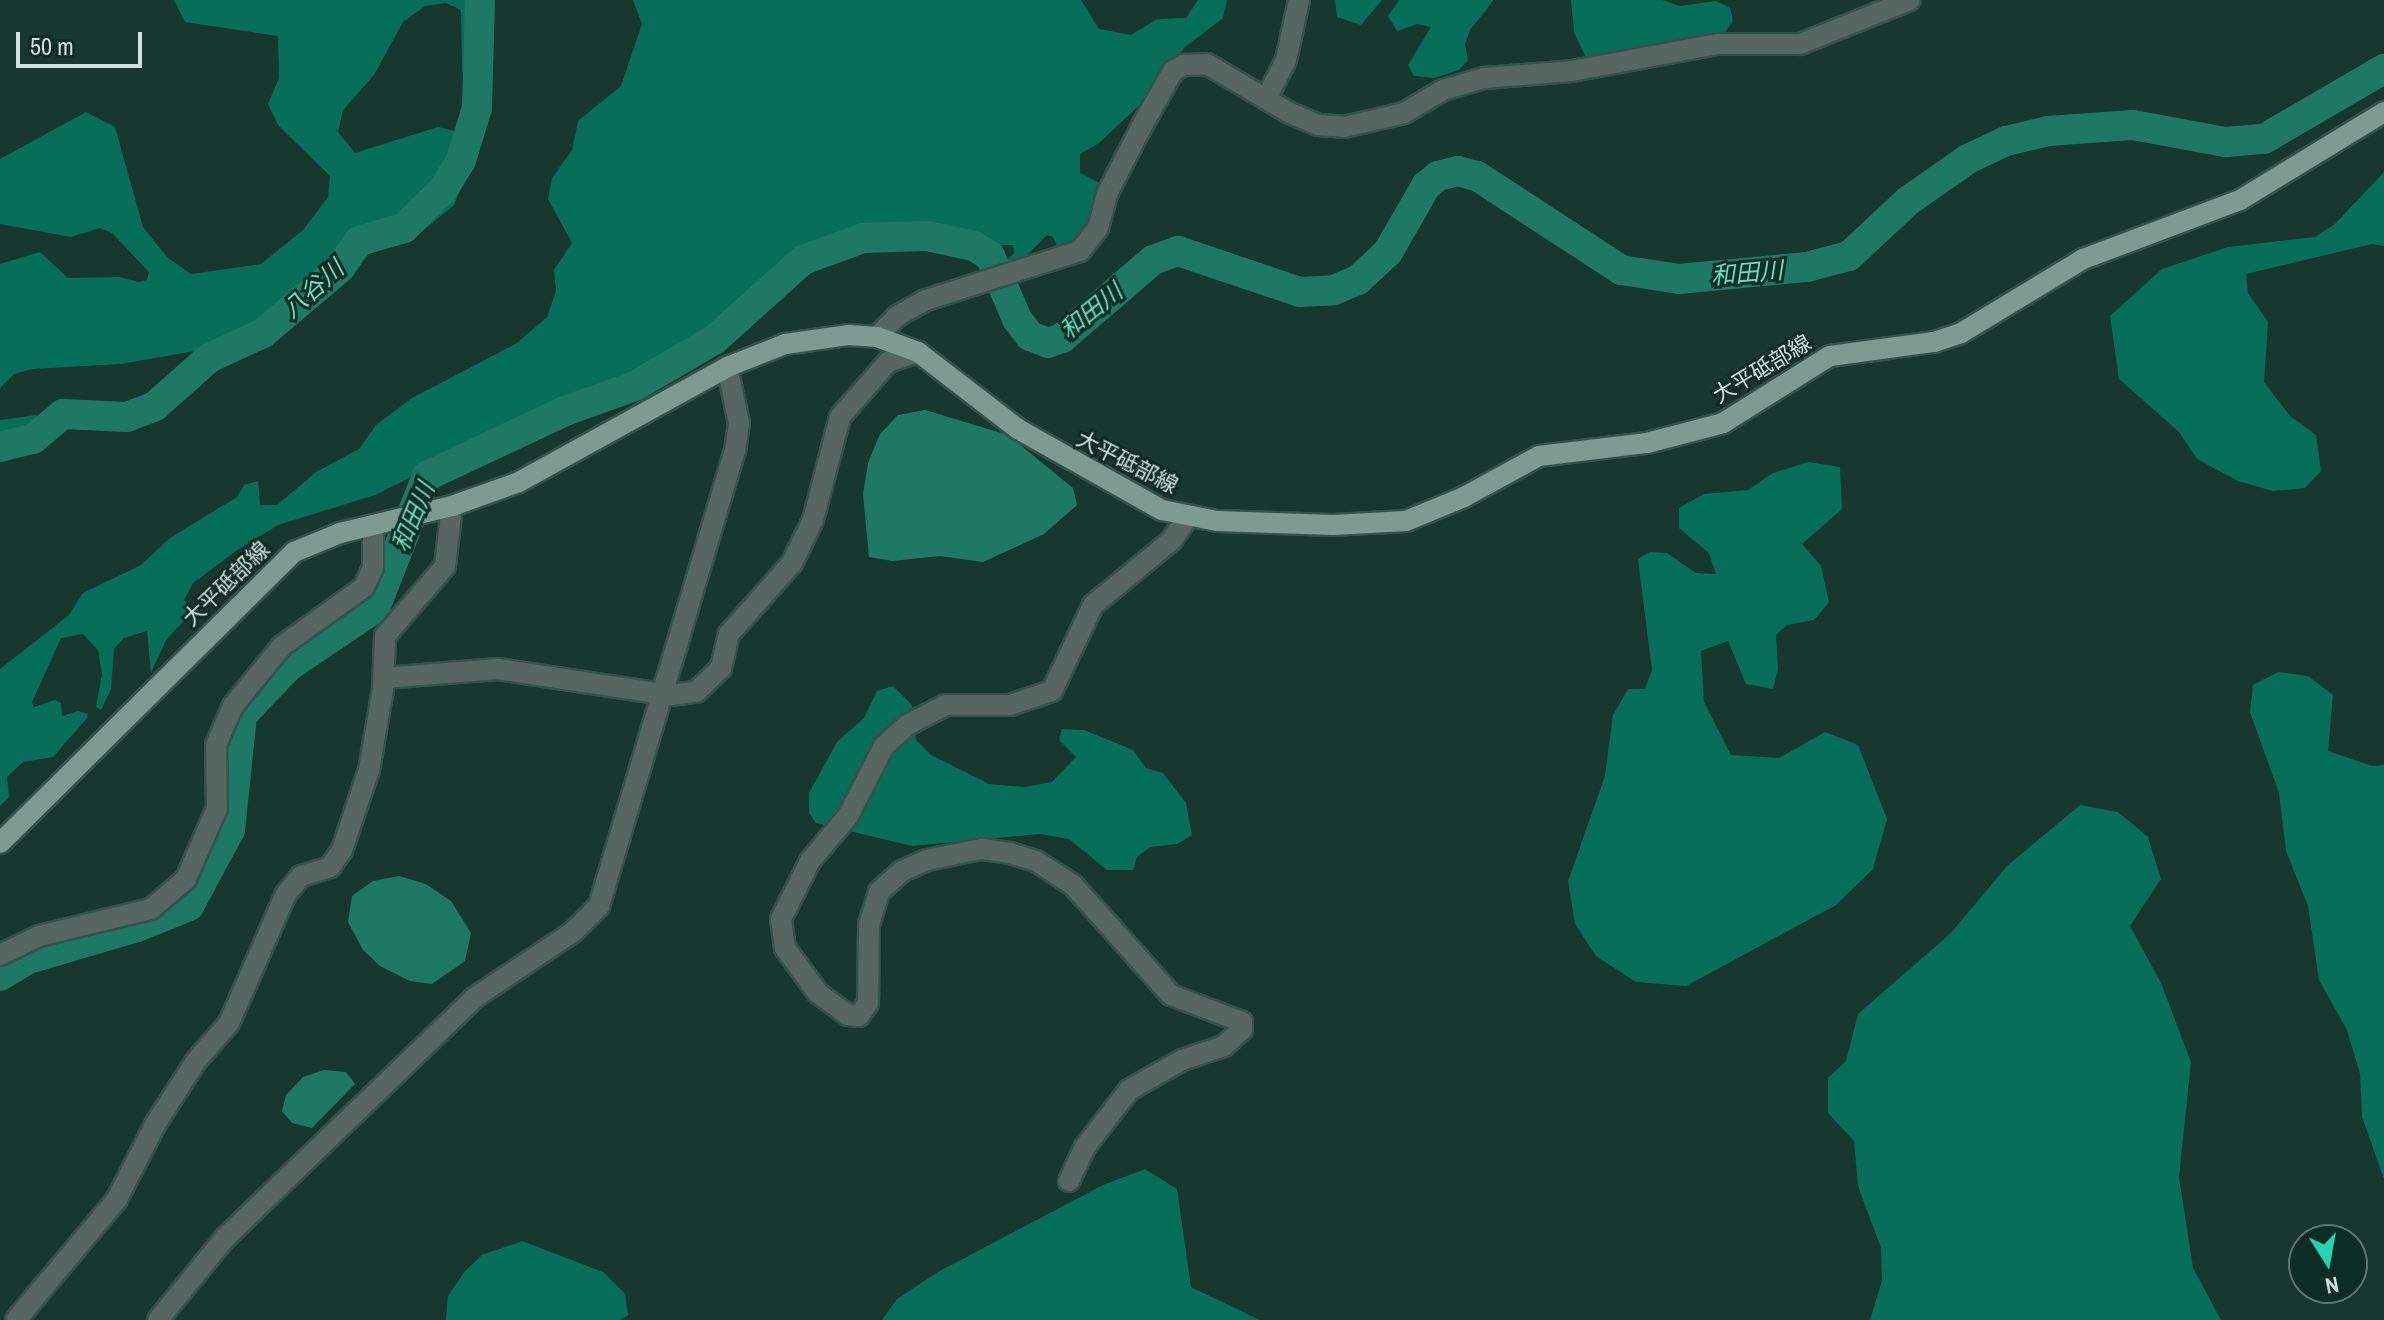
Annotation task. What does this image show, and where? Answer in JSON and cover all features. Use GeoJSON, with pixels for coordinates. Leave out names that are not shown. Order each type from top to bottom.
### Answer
{"type":"FeatureCollection","features":[{"type":"Feature","properties":{"kind":"main road","name":"大平砥部線"},"geometry":{"type":"LineString","coordinates":[[0,843],[277,566],[316,541],[452,506],[552,467],[727,367],[820,335],[877,337],[918,352],[1018,429],[1078,467],[1162,510],[1188,517],[1333,525],[1406,521],[1464,497],[1539,456],[1690,434],[1723,423],[1830,356],[1934,342],[1990,320],[2083,259],[2240,200],[2384,112]]}},
{"type":"Feature","properties":{"kind":"street"},"geometry":{"type":"LineString","coordinates":[[1266,99],[1286,60],[1299,0]]}},
{"type":"Feature","properties":{"kind":"street"},"geometry":{"type":"LineString","coordinates":[[877,337],[897,316],[926,300],[1080,251],[1098,228],[1107,194],[1173,71],[1207,64],[1318,125],[1344,127],[1404,113],[1443,90],[1484,78],[1572,71],[1718,44],[1800,44],[1910,0]]}},
{"type":"Feature","properties":{"kind":"street"},"geometry":{"type":"LineString","coordinates":[[384,678],[498,669],[661,692],[696,692],[721,668],[729,634],[792,563],[813,520],[840,417],[888,362],[918,352]]}},
{"type":"Feature","properties":{"kind":"street"},"geometry":{"type":"LineString","coordinates":[[158,1320],[225,1238],[474,998],[573,932],[599,906],[735,451],[739,423],[727,367]]}},
{"type":"Feature","properties":{"kind":"street"},"geometry":{"type":"LineString","coordinates":[[16,1320],[117,1199],[156,1123],[196,1061],[229,1023],[286,894],[301,876],[330,867],[342,850],[369,770],[384,678],[385,636],[445,566],[452,506]]}},
{"type":"Feature","properties":{"kind":"street"},"geometry":{"type":"LineString","coordinates":[[1069,1181],[1085,1147],[1129,1090],[1182,1060],[1224,1046],[1242,1030],[1242,1022],[1171,995],[1073,885],[1036,861],[1010,853],[981,849],[927,860],[902,871],[879,892],[869,924],[868,1003],[859,1016],[848,1015],[818,993],[785,948],[781,919],[810,861],[848,816],[884,746],[907,725],[946,705],[1010,705],[1052,691],[1093,605],[1171,541],[1188,517]]}},
{"type":"Feature","properties":{"kind":"street"},"geometry":{"type":"LineString","coordinates":[[0,955],[39,936],[151,909],[186,879],[217,808],[216,745],[233,706],[282,646],[364,587],[373,568],[373,525]]}},
{"type":"Feature","properties":{"kind":"shaded area"},"geometry":{"type":"Polygon","coordinates":[[[174,0],[482,0],[487,91],[474,89],[462,71],[461,10],[446,3],[425,6],[403,22],[374,75],[343,110],[338,132],[355,153],[438,127],[459,132],[468,168],[454,205],[415,237],[366,243],[349,267],[299,302],[271,331],[251,341],[121,364],[32,369],[14,374],[0,388],[0,264],[40,252],[68,278],[119,277],[139,282],[147,280],[149,272],[112,233],[100,228],[71,237],[0,224],[0,159],[86,112],[115,127],[143,227],[167,257],[191,274],[261,264],[303,230],[328,197],[330,176],[278,125],[268,104],[279,78],[278,36],[185,22],[174,0]]]}},
{"type":"Feature","properties":{"kind":"shaded area"},"geometry":{"type":"Polygon","coordinates":[[[633,0],[1081,0],[1099,29],[1131,35],[1157,19],[1186,18],[1198,0],[1227,0],[1223,18],[1185,47],[1146,99],[1099,143],[1080,154],[1080,173],[1102,184],[1088,230],[1073,245],[1059,251],[1053,237],[1047,235],[1017,265],[1007,268],[1002,263],[1014,254],[1013,245],[992,245],[975,232],[959,236],[938,225],[894,223],[849,235],[800,254],[722,324],[650,370],[531,417],[375,495],[278,525],[236,551],[193,583],[184,600],[193,611],[166,640],[151,673],[147,631],[124,638],[114,649],[111,689],[101,710],[96,707],[102,674],[98,650],[83,634],[61,638],[32,702],[34,707],[55,700],[61,703],[62,716],[78,711],[88,714],[87,718],[53,757],[23,762],[7,777],[9,797],[0,806],[0,669],[69,615],[83,593],[141,565],[170,538],[237,497],[244,485],[258,481],[260,505],[277,505],[316,472],[359,449],[376,425],[412,398],[517,343],[547,317],[556,291],[554,270],[572,243],[548,199],[552,178],[572,150],[578,121],[621,86],[642,24],[633,0]]]}},
{"type":"Feature","properties":{"kind":"shaded area"},"geometry":{"type":"Polygon","coordinates":[[[1335,0],[1382,0],[1361,25],[1337,17],[1335,0]]]}},
{"type":"Feature","properties":{"kind":"shaded area"},"geometry":{"type":"Polygon","coordinates":[[[1399,0],[1493,1],[1470,30],[1465,44],[1468,60],[1459,70],[1434,78],[1414,76],[1408,65],[1431,27],[1417,24],[1397,31],[1388,16],[1399,0]]]}},
{"type":"Feature","properties":{"kind":"shaded area"},"geometry":{"type":"Polygon","coordinates":[[[1571,0],[1662,0],[1680,6],[1716,1],[1730,8],[1733,21],[1724,34],[1586,58],[1574,32],[1571,0]]]}},
{"type":"Feature","properties":{"kind":"shaded area"},"geometry":{"type":"Polygon","coordinates":[[[2384,172],[2384,246],[2372,244],[2246,274],[2248,293],[2268,322],[2264,382],[2290,416],[2316,435],[2321,471],[2305,488],[2273,491],[2238,481],[2197,459],[2179,432],[2119,379],[2110,316],[2162,269],[2228,247],[2315,237],[2335,224],[2384,172]]]}},
{"type":"Feature","properties":{"kind":"shaded area"},"geometry":{"type":"Polygon","coordinates":[[[925,410],[1008,435],[1073,488],[1077,505],[1044,534],[983,562],[940,556],[892,561],[869,557],[863,494],[868,463],[880,434],[898,415],[925,410]]]}},
{"type":"Feature","properties":{"kind":"shaded area"},"geometry":{"type":"Polygon","coordinates":[[[36,415],[44,421],[42,428],[0,440],[0,420],[36,415]]]}},
{"type":"Feature","properties":{"kind":"shaded area"},"geometry":{"type":"Polygon","coordinates":[[[1808,462],[1840,467],[1842,509],[1802,544],[1821,566],[1829,602],[1814,620],[1787,625],[1776,635],[1778,669],[1773,689],[1746,684],[1728,641],[1701,651],[1704,702],[1731,755],[1779,758],[1825,732],[1858,745],[1887,819],[1873,869],[1836,905],[1686,986],[1636,982],[1596,956],[1575,924],[1568,881],[1605,776],[1613,715],[1628,689],[1645,689],[1652,670],[1638,559],[1650,552],[1667,553],[1696,573],[1716,574],[1709,553],[1679,528],[1679,508],[1704,494],[1748,490],[1773,473],[1808,462]]]}},
{"type":"Feature","properties":{"kind":"shaded area"},"geometry":{"type":"Polygon","coordinates":[[[2278,672],[2308,676],[2333,695],[2328,751],[2372,766],[2384,765],[2384,1179],[2362,1117],[2360,1074],[2347,1030],[2319,980],[2308,906],[2286,851],[2279,793],[2250,712],[2253,685],[2278,672]]]}},
{"type":"Feature","properties":{"kind":"shaded area"},"geometry":{"type":"Polygon","coordinates":[[[893,686],[912,705],[916,740],[931,755],[989,784],[1024,787],[1052,782],[1076,757],[1059,740],[1062,729],[1084,730],[1133,750],[1146,768],[1163,773],[1186,803],[1192,835],[1177,844],[1150,847],[1137,857],[1133,870],[1107,870],[1069,839],[1040,834],[912,846],[816,823],[809,813],[809,793],[837,742],[864,718],[877,691],[893,686]]]}},
{"type":"Feature","properties":{"kind":"shaded area"},"geometry":{"type":"Polygon","coordinates":[[[2080,805],[2118,812],[2148,837],[2161,879],[2130,926],[2161,983],[2191,1062],[2179,1177],[2193,1268],[2221,1320],[1870,1320],[1882,1281],[1881,1248],[1858,1186],[1854,1141],[1828,1113],[1828,1078],[1846,1061],[1858,1014],[1951,933],[2007,866],[2080,805]]]}},
{"type":"Feature","properties":{"kind":"shaded area"},"geometry":{"type":"Polygon","coordinates":[[[399,876],[426,884],[451,901],[471,933],[465,961],[432,984],[410,981],[380,966],[363,950],[348,922],[352,896],[373,881],[399,876]]]}},
{"type":"Feature","properties":{"kind":"shaded area"},"geometry":{"type":"Polygon","coordinates":[[[324,1070],[346,1072],[355,1084],[312,1128],[292,1123],[282,1111],[286,1095],[303,1077],[324,1070]]]}},
{"type":"Feature","properties":{"kind":"shaded area"},"geometry":{"type":"Polygon","coordinates":[[[1145,1169],[1177,1189],[1191,1287],[1260,1320],[882,1320],[897,1299],[938,1272],[1103,1185],[1145,1169]]]}},
{"type":"Feature","properties":{"kind":"shaded area"},"geometry":{"type":"Polygon","coordinates":[[[522,1241],[603,1272],[625,1294],[628,1315],[620,1320],[446,1320],[448,1296],[465,1271],[482,1255],[522,1241]]]}},
{"type":"Feature","properties":{"kind":"waterway","name":"八谷川"},"geometry":{"type":"LineString","coordinates":[[0,447],[33,439],[63,414],[127,417],[155,406],[209,358],[263,333],[340,268],[359,241],[404,228],[443,190],[461,160],[477,108],[480,0]]}},
{"type":"Feature","properties":{"kind":"waterway","name":"和田川"},"geometry":{"type":"LineString","coordinates":[[0,976],[28,959],[137,927],[189,906],[230,830],[242,715],[289,666],[375,608],[427,476],[565,411],[635,386],[715,339],[803,260],[863,238],[927,236],[974,246],[990,256],[1017,319],[1030,336],[1048,343],[1062,338],[1153,260],[1178,251],[1300,292],[1334,290],[1358,280],[1388,252],[1426,186],[1438,176],[1458,171],[1477,176],[1621,270],[1679,279],[1807,267],[1849,256],[1908,201],[1968,159],[2006,141],[2048,131],[2133,125],[2226,142],[2264,139],[2384,69]]}}]}
